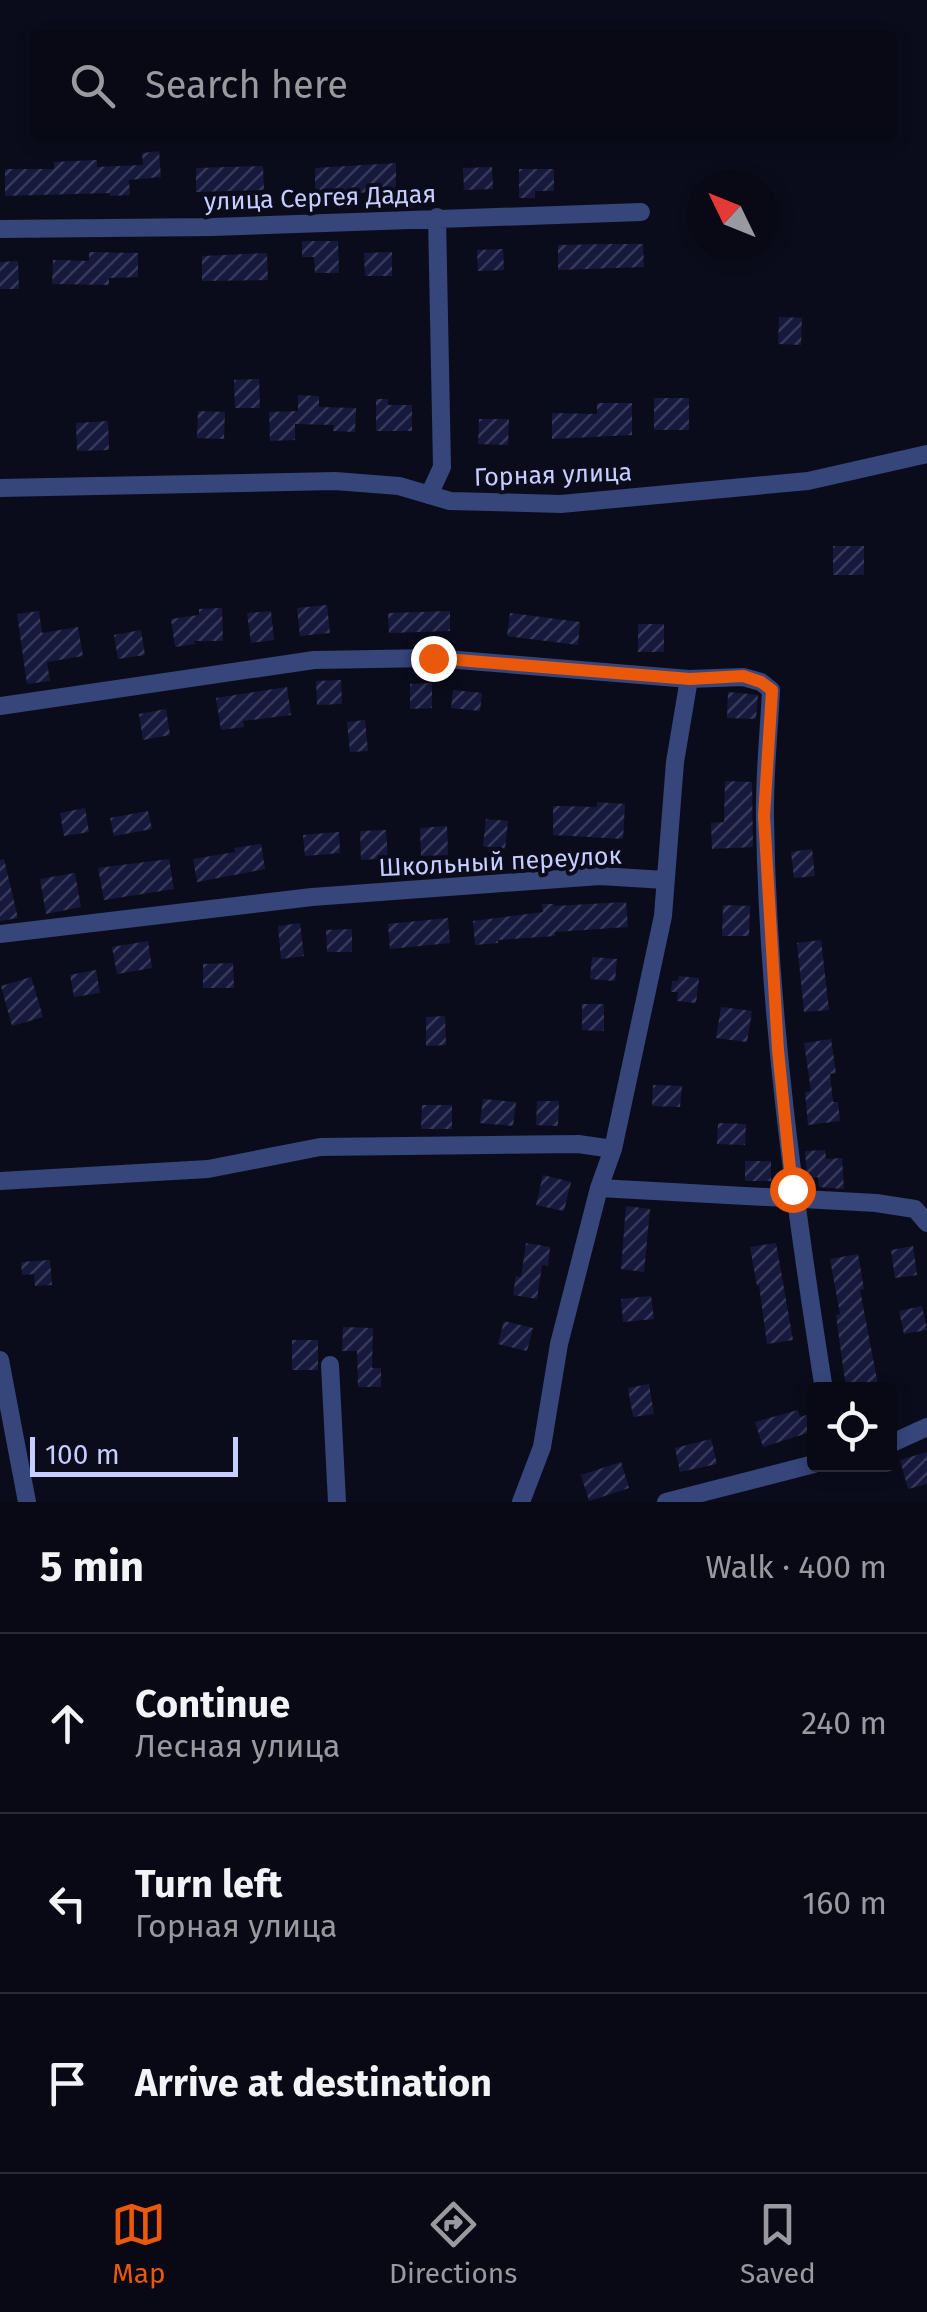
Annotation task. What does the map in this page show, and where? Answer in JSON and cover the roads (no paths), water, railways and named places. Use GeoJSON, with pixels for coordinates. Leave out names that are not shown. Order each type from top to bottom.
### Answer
{"type":"FeatureCollection","features":[{"type":"Feature","properties":{"kind":"street","name":"улица Сергея Дадая"},"geometry":{"type":"LineString","coordinates":[[0,229],[213,228],[642,212]]}},
{"type":"Feature","properties":{"kind":"street"},"geometry":{"type":"LineString","coordinates":[[429,495],[442,467],[438,217]]}},
{"type":"Feature","properties":{"kind":"street","name":"Горная улица"},"geometry":{"type":"LineString","coordinates":[[0,488],[334,481],[399,486],[450,501],[561,504],[808,481],[927,454]]}},
{"type":"Feature","properties":{"kind":"street"},"geometry":{"type":"LineString","coordinates":[[0,706],[314,660],[433,658],[690,679],[743,676],[772,690],[764,816],[770,936],[794,1197],[823,1382]]}},
{"type":"Feature","properties":{"kind":"street"},"geometry":{"type":"LineString","coordinates":[[521,1502],[542,1447],[559,1344],[613,1148],[664,916],[674,762],[690,679]]}},
{"type":"Feature","properties":{"kind":"street","name":"Школьный переулок"},"geometry":{"type":"LineString","coordinates":[[0,934],[312,898],[600,876],[665,880]]}},
{"type":"Feature","properties":{"kind":"street"},"geometry":{"type":"LineString","coordinates":[[0,1181],[208,1169],[320,1147],[578,1144],[613,1148]]}},
{"type":"Feature","properties":{"kind":"street"},"geometry":{"type":"LineString","coordinates":[[599,1188],[876,1203],[914,1209],[927,1223]]}},
{"type":"Feature","properties":{"kind":"street"},"geometry":{"type":"LineString","coordinates":[[0,1360],[27,1502]]}},
{"type":"Feature","properties":{"kind":"street"},"geometry":{"type":"LineString","coordinates":[[330,1366],[337,1502]]}},
{"type":"Feature","properties":{"kind":"street"},"geometry":{"type":"LineString","coordinates":[[897,1442],[927,1427]]}},
{"type":"Feature","properties":{"kind":"street"},"geometry":{"type":"LineString","coordinates":[[897,1445],[927,1439]]}},
{"type":"Feature","properties":{"kind":"street"},"geometry":{"type":"LineString","coordinates":[[666,1502],[807,1466]]}}]}
